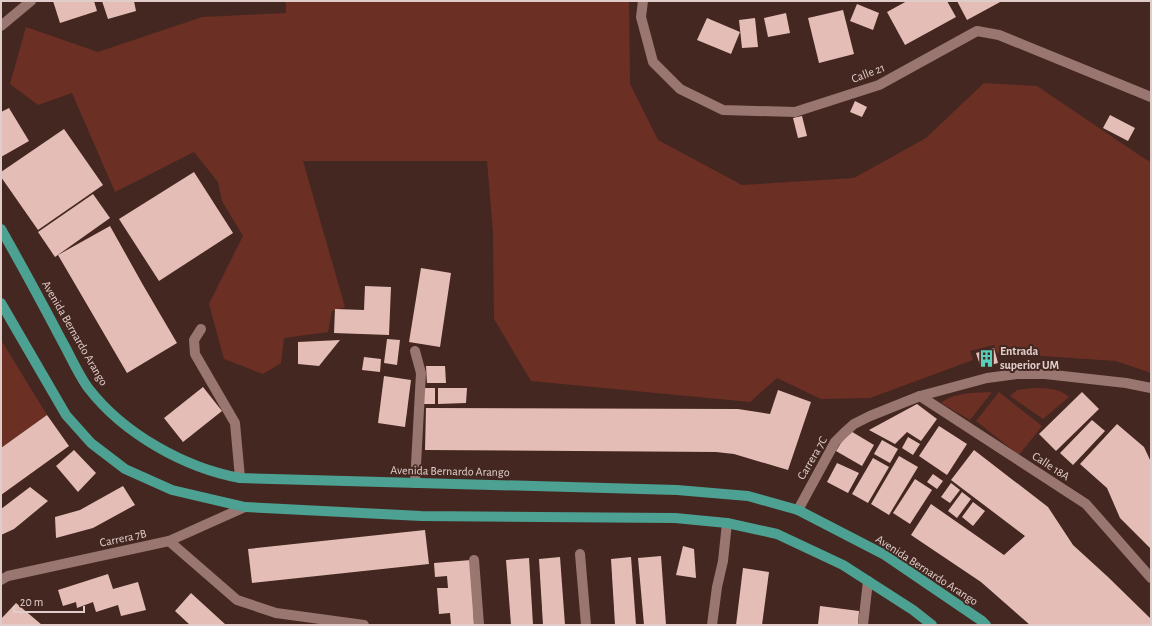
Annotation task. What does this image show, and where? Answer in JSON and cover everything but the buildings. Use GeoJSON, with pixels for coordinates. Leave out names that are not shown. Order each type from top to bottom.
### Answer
{"type":"FeatureCollection","features":[{"type":"Feature","properties":{"kind":"main road","name":"Avenida Bernardo Arango"},"geometry":{"type":"LineString","coordinates":[[1,228],[88,388],[116,418],[151,444],[189,462],[240,478],[678,490],[748,496],[798,510],[885,555],[986,625]]}},
{"type":"Feature","properties":{"kind":"main road"},"geometry":{"type":"LineString","coordinates":[[1,302],[66,415],[91,443],[125,469],[172,490],[246,507],[421,516],[675,518],[728,523],[778,534],[843,565],[913,610],[932,625]]}},
{"type":"Feature","properties":{"kind":"street"},"geometry":{"type":"LineString","coordinates":[[1,26],[32,1]]}},
{"type":"Feature","properties":{"kind":"street","name":"Calle 21"},"geometry":{"type":"LineString","coordinates":[[643,1],[641,17],[653,62],[680,89],[723,110],[795,112],[879,85],[977,32],[999,35],[1151,97]]}},
{"type":"Feature","properties":{"kind":"street"},"geometry":{"type":"LineString","coordinates":[[201,329],[194,340],[195,354],[235,424],[240,478]]}},
{"type":"Feature","properties":{"kind":"street"},"geometry":{"type":"LineString","coordinates":[[415,351],[421,373],[415,483]]}},
{"type":"Feature","properties":{"kind":"street","name":"Carrera 7C"},"geometry":{"type":"LineString","coordinates":[[798,510],[835,442],[845,432],[854,424],[870,416],[920,396],[987,378],[1017,374],[1046,374],[1126,383],[1151,388]]}},
{"type":"Feature","properties":{"kind":"street","name":"Calle 18A"},"geometry":{"type":"LineString","coordinates":[[920,396],[1086,504],[1151,578]]}},
{"type":"Feature","properties":{"kind":"street","name":"Carrera 7B"},"geometry":{"type":"LineString","coordinates":[[1,580],[8,576],[169,541],[246,507]]}},
{"type":"Feature","properties":{"kind":"street"},"geometry":{"type":"LineString","coordinates":[[712,625],[728,523]]}},
{"type":"Feature","properties":{"kind":"street"},"geometry":{"type":"LineString","coordinates":[[169,541],[237,600],[276,614],[364,625]]}},
{"type":"Feature","properties":{"kind":"street"},"geometry":{"type":"LineString","coordinates":[[580,554],[586,625]]}},
{"type":"Feature","properties":{"kind":"street"},"geometry":{"type":"LineString","coordinates":[[474,560],[479,625]]}},
{"type":"Feature","properties":{"kind":"street"},"geometry":{"type":"LineString","coordinates":[[863,625],[868,581]]}},
{"type":"Feature","properties":{"kind":"shaded area"},"geometry":{"type":"Polygon","coordinates":[[[286,1],[629,1],[630,84],[658,140],[742,185],[854,178],[926,138],[984,83],[1037,86],[1151,162],[1151,373],[1116,361],[997,353],[994,345],[970,351],[973,360],[870,398],[821,399],[777,378],[750,402],[531,381],[494,319],[493,232],[487,161],[303,161],[345,307],[332,311],[328,332],[284,338],[281,363],[263,374],[224,359],[209,304],[243,236],[222,201],[218,182],[194,152],[115,192],[72,93],[38,105],[10,84],[26,27],[98,52],[202,17],[286,13],[286,1]]]}},
{"type":"Feature","properties":{"kind":"shaded area"},"geometry":{"type":"Polygon","coordinates":[[[1,340],[47,415],[1,448],[1,340]]]}},
{"type":"Feature","properties":{"kind":"shaded area"},"geometry":{"type":"Polygon","coordinates":[[[1033,388],[1057,390],[1069,397],[1043,419],[1010,396],[1017,390],[1033,388]]]}},
{"type":"Feature","properties":{"kind":"shaded area"},"geometry":{"type":"Polygon","coordinates":[[[992,392],[970,420],[941,403],[946,399],[958,395],[992,392]]]}},
{"type":"Feature","properties":{"kind":"shaded area"},"geometry":{"type":"Polygon","coordinates":[[[999,392],[1042,426],[1019,455],[976,421],[999,392]]]}},
{"type":"Feature","properties":{"kind":"place","name":"Entrada superior UM"},"geometry":{"type":"Point","coordinates":[987,358]}}]}
